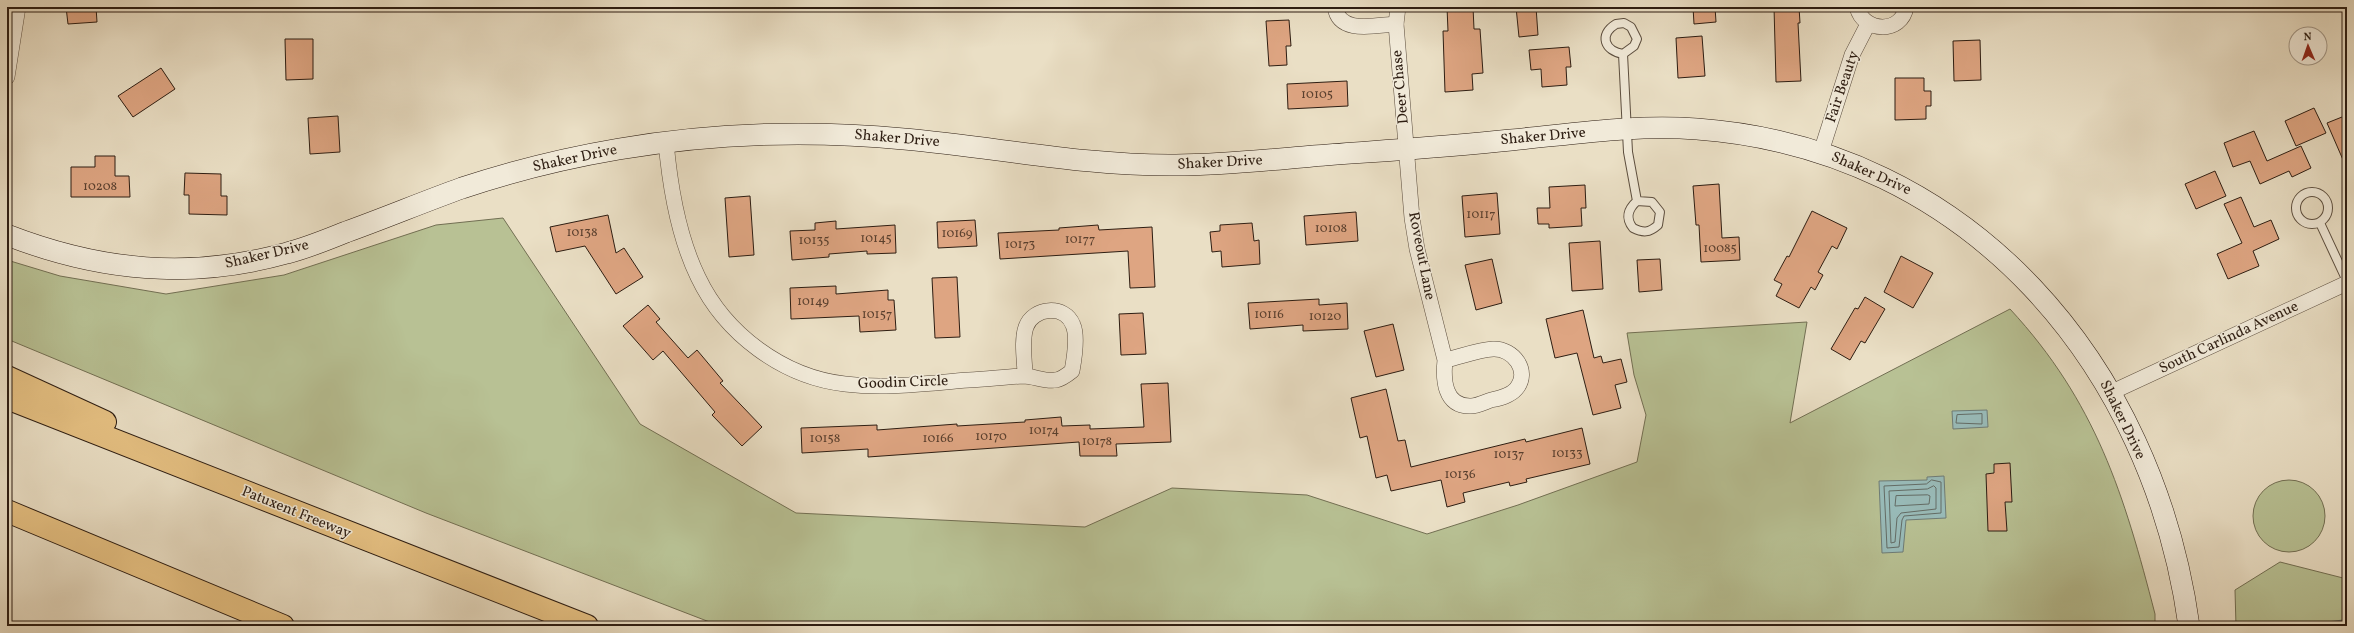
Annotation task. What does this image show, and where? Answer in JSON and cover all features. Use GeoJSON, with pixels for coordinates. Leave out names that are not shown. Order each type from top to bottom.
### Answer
{"type":"FeatureCollection","features":[{"type":"Feature","properties":{"kind":"highway"},"geometry":{"type":"LineString","coordinates":[[7,377],[356,537]]}},
{"type":"Feature","properties":{"kind":"highway","name":"Patuxent Freeway"},"geometry":{"type":"LineString","coordinates":[[7,398],[356,537],[586,626]]}},
{"type":"Feature","properties":{"kind":"highway"},"geometry":{"type":"LineString","coordinates":[[7,511],[283,626]]}},
{"type":"Feature","properties":{"kind":"highway"},"geometry":{"type":"LineString","coordinates":[[7,526],[225,601]]}},
{"type":"Feature","properties":{"kind":"street"},"geometry":{"type":"LineString","coordinates":[[7,76],[18,7]]}},
{"type":"Feature","properties":{"kind":"street"},"geometry":{"type":"LineString","coordinates":[[1335,7],[1340,20],[1347,24],[1358,26],[1396,24]]}},
{"type":"Feature","properties":{"kind":"street","name":"Deer Chase"},"geometry":{"type":"LineString","coordinates":[[1398,7],[1396,24],[1406,150]]}},
{"type":"Feature","properties":{"kind":"street"},"geometry":{"type":"LineString","coordinates":[[1856,7],[1861,18],[1868,24],[1878,28],[1887,27],[1897,22],[1905,12],[1906,7]]}},
{"type":"Feature","properties":{"kind":"street","name":"Fair Beauty"},"geometry":{"type":"LineString","coordinates":[[1821,152],[1852,55],[1868,24]]}},
{"type":"Feature","properties":{"kind":"street","name":"Shaker Drive"},"geometry":{"type":"LineString","coordinates":[[7,235],[48,251],[101,264],[162,269],[200,268],[236,264],[293,252],[466,187],[522,170],[620,149],[666,142],[786,134],[842,134],[908,139],[1070,161],[1139,165],[1240,163],[1406,150],[1627,129],[1699,129],[1771,139],[1821,152],[1903,187],[1944,211],[1993,250],[2028,281],[2058,315],[2112,392],[2158,495],[2174,548],[2189,626]]}},
{"type":"Feature","properties":{"kind":"street","name":"Goodin Circle"},"geometry":{"type":"LineString","coordinates":[[666,142],[678,217],[686,250],[698,278],[715,305],[734,327],[757,349],[783,367],[816,379],[845,384],[880,386],[1025,376],[1057,380],[1072,371],[1075,358],[1074,326],[1069,319],[1059,312],[1048,310],[1035,313],[1029,319],[1025,329],[1025,376]]}},
{"type":"Feature","properties":{"kind":"street","name":"Roveout Lane"},"geometry":{"type":"LineString","coordinates":[[1406,150],[1417,249],[1445,360],[1443,379],[1446,389],[1451,398],[1461,404],[1471,406],[1509,395],[1516,389],[1521,379],[1521,367],[1517,358],[1506,351],[1493,349],[1445,360]]}},
{"type":"Feature","properties":{"kind":"street","name":"South Carlinda Avenue"},"geometry":{"type":"LineString","coordinates":[[2112,392],[2347,282]]}},
{"type":"Feature","properties":{"kind":"lane"},"geometry":{"type":"LineString","coordinates":[[1623,54],[1628,152],[1637,201]]}},
{"type":"Feature","properties":{"kind":"lane"},"geometry":{"type":"LineString","coordinates":[[2305,193],[2318,193],[2327,202],[2328,208],[2326,217],[2320,223],[2306,224],[2297,215],[2297,202],[2305,193]]}},
{"type":"Feature","properties":{"kind":"lane"},"geometry":{"type":"LineString","coordinates":[[1637,201],[1652,202],[1660,212],[1658,225],[1649,232],[1641,232],[1633,228],[1629,223],[1628,216],[1630,208],[1637,201]]}},
{"type":"Feature","properties":{"kind":"lane"},"geometry":{"type":"LineString","coordinates":[[2320,223],[2347,282]]}},
{"type":"Feature","properties":{"kind":"green space"},"geometry":{"type":"Polygon","coordinates":[[[503,218],[640,424],[796,513],[1085,527],[1172,488],[1307,495],[1427,534],[1518,505],[1637,462],[1646,415],[1634,375],[1627,333],[1807,322],[1790,423],[2010,309],[2040,344],[2065,379],[2103,451],[2118,489],[2131,529],[2155,614],[2155,626],[720,626],[426,513],[7,339],[7,260],[60,276],[166,294],[284,275],[436,225],[503,218]]]}},
{"type":"Feature","properties":{"kind":"green space"},"geometry":{"type":"Polygon","coordinates":[[[2289,480],[2309,486],[2319,496],[2325,516],[2319,536],[2309,546],[2289,552],[2269,546],[2259,536],[2253,516],[2259,496],[2269,486],[2289,480]]]}},
{"type":"Feature","properties":{"kind":"green space"},"geometry":{"type":"Polygon","coordinates":[[[2280,562],[2347,579],[2347,626],[2236,626],[2235,590],[2280,562]]]}},
{"type":"Feature","properties":{"kind":"water"},"geometry":{"type":"Polygon","coordinates":[[[1987,410],[1988,427],[1953,429],[1952,411],[1987,410]]]}},
{"type":"Feature","properties":{"kind":"water"},"geometry":{"type":"Polygon","coordinates":[[[1944,476],[1946,518],[1906,520],[1903,552],[1882,553],[1879,481],[1927,480],[1927,477],[1944,476]]]}},
{"type":"Feature","properties":{"kind":"building"},"geometry":{"type":"Polygon","coordinates":[[[66,7],[96,7],[97,22],[68,24],[66,7]]]}},
{"type":"Feature","properties":{"kind":"building"},"geometry":{"type":"Polygon","coordinates":[[[1447,7],[1473,7],[1474,29],[1480,29],[1483,73],[1472,74],[1473,90],[1445,92],[1443,31],[1448,31],[1447,7]]]}},
{"type":"Feature","properties":{"kind":"building"},"geometry":{"type":"Polygon","coordinates":[[[1516,7],[1536,7],[1538,35],[1519,37],[1516,7]]]}},
{"type":"Feature","properties":{"kind":"building"},"geometry":{"type":"Polygon","coordinates":[[[1693,7],[1715,7],[1716,22],[1694,24],[1693,7]]]}},
{"type":"Feature","properties":{"kind":"building"},"geometry":{"type":"Polygon","coordinates":[[[1774,7],[1799,7],[1800,23],[1798,23],[1801,81],[1776,82],[1774,7]]]}},
{"type":"Feature","properties":{"kind":"building"},"geometry":{"type":"Polygon","coordinates":[[[1289,20],[1291,46],[1286,46],[1287,65],[1269,66],[1266,21],[1289,20]]]}},
{"type":"Feature","properties":{"kind":"building"},"geometry":{"type":"Polygon","coordinates":[[[1702,36],[1705,76],[1678,78],[1676,38],[1702,36]]]}},
{"type":"Feature","properties":{"kind":"building"},"geometry":{"type":"Polygon","coordinates":[[[285,39],[313,39],[313,79],[286,80],[285,39]]]}},
{"type":"Feature","properties":{"kind":"building"},"geometry":{"type":"Polygon","coordinates":[[[1980,40],[1981,80],[1954,81],[1953,41],[1980,40]]]}},
{"type":"Feature","properties":{"kind":"building"},"geometry":{"type":"Polygon","coordinates":[[[1569,47],[1571,67],[1566,67],[1567,85],[1542,87],[1541,69],[1531,70],[1529,50],[1569,47]]]}},
{"type":"Feature","properties":{"kind":"building"},"geometry":{"type":"Polygon","coordinates":[[[161,68],[175,89],[133,117],[118,96],[161,68]]]}},
{"type":"Feature","properties":{"kind":"building"},"geometry":{"type":"Polygon","coordinates":[[[1895,78],[1924,78],[1924,91],[1931,91],[1931,106],[1926,106],[1926,119],[1895,120],[1895,78]]]}},
{"type":"Feature","properties":{"kind":"building"},"geometry":{"type":"Polygon","coordinates":[[[1347,81],[1348,106],[1288,109],[1287,84],[1347,81]]]}},
{"type":"Feature","properties":{"kind":"building"},"geometry":{"type":"Polygon","coordinates":[[[2314,108],[2326,133],[2296,146],[2285,121],[2314,108]]]}},
{"type":"Feature","properties":{"kind":"building"},"geometry":{"type":"Polygon","coordinates":[[[2347,115],[2347,169],[2327,123],[2347,115]]]}},
{"type":"Feature","properties":{"kind":"building"},"geometry":{"type":"Polygon","coordinates":[[[338,116],[340,152],[310,154],[308,118],[338,116]]]}},
{"type":"Feature","properties":{"kind":"building"},"geometry":{"type":"Polygon","coordinates":[[[2254,131],[2267,161],[2301,146],[2311,168],[2292,177],[2289,171],[2260,184],[2250,161],[2233,167],[2224,143],[2254,131]]]}},
{"type":"Feature","properties":{"kind":"building"},"geometry":{"type":"Polygon","coordinates":[[[95,156],[115,156],[115,176],[129,176],[130,197],[71,197],[71,167],[95,167],[95,156]]]}},
{"type":"Feature","properties":{"kind":"building"},"geometry":{"type":"Polygon","coordinates":[[[2215,171],[2226,196],[2196,209],[2185,184],[2215,171]]]}},
{"type":"Feature","properties":{"kind":"building"},"geometry":{"type":"Polygon","coordinates":[[[185,173],[221,174],[221,196],[227,196],[227,215],[189,214],[189,195],[184,195],[185,173]]]}},
{"type":"Feature","properties":{"kind":"building"},"geometry":{"type":"Polygon","coordinates":[[[1719,184],[1722,238],[1739,237],[1740,260],[1701,262],[1699,225],[1696,225],[1693,186],[1719,184]]]}},
{"type":"Feature","properties":{"kind":"building"},"geometry":{"type":"Polygon","coordinates":[[[1585,185],[1586,208],[1581,208],[1582,226],[1549,228],[1549,224],[1538,224],[1537,208],[1550,208],[1549,187],[1585,185]]]}},
{"type":"Feature","properties":{"kind":"building"},"geometry":{"type":"Polygon","coordinates":[[[1497,193],[1500,234],[1465,237],[1462,196],[1497,193]]]}},
{"type":"Feature","properties":{"kind":"building"},"geometry":{"type":"Polygon","coordinates":[[[750,196],[754,255],[729,257],[725,198],[750,196]]]}},
{"type":"Feature","properties":{"kind":"building"},"geometry":{"type":"Polygon","coordinates":[[[2241,197],[2254,227],[2271,220],[2279,239],[2253,251],[2259,266],[2228,279],[2217,254],[2242,243],[2224,204],[2241,197]]]}},
{"type":"Feature","properties":{"kind":"building"},"geometry":{"type":"Polygon","coordinates":[[[1812,211],[1847,228],[1837,249],[1832,246],[1818,272],[1823,275],[1815,290],[1811,287],[1799,308],[1776,296],[1782,284],[1774,280],[1787,256],[1789,257],[1812,211]]]}},
{"type":"Feature","properties":{"kind":"building"},"geometry":{"type":"Polygon","coordinates":[[[1356,212],[1358,241],[1306,245],[1304,216],[1356,212]]]}},
{"type":"Feature","properties":{"kind":"building"},"geometry":{"type":"Polygon","coordinates":[[[608,215],[616,253],[624,248],[643,277],[616,294],[585,246],[556,252],[550,227],[608,215]]]}},
{"type":"Feature","properties":{"kind":"building"},"geometry":{"type":"Polygon","coordinates":[[[975,220],[977,246],[938,248],[937,222],[975,220]]]}},
{"type":"Feature","properties":{"kind":"building"},"geometry":{"type":"Polygon","coordinates":[[[836,221],[836,229],[895,225],[896,253],[867,254],[867,251],[829,254],[829,257],[792,260],[790,231],[815,230],[815,223],[836,221]]]}},
{"type":"Feature","properties":{"kind":"building"},"geometry":{"type":"Polygon","coordinates":[[[1252,223],[1254,241],[1259,240],[1260,264],[1222,267],[1221,251],[1212,252],[1210,232],[1220,231],[1220,225],[1252,223]]]}},
{"type":"Feature","properties":{"kind":"building"},"geometry":{"type":"Polygon","coordinates":[[[1098,225],[1099,230],[1152,227],[1155,287],[1130,288],[1128,251],[1000,259],[998,233],[1059,230],[1059,228],[1098,225]]]}},
{"type":"Feature","properties":{"kind":"building"},"geometry":{"type":"Polygon","coordinates":[[[1600,241],[1603,289],[1572,291],[1569,243],[1600,241]]]}},
{"type":"Feature","properties":{"kind":"building"},"geometry":{"type":"Polygon","coordinates":[[[1901,256],[1933,273],[1913,308],[1884,292],[1901,256]]]}},
{"type":"Feature","properties":{"kind":"building"},"geometry":{"type":"Polygon","coordinates":[[[1492,259],[1502,303],[1476,310],[1465,265],[1492,259]]]}},
{"type":"Feature","properties":{"kind":"building"},"geometry":{"type":"Polygon","coordinates":[[[1660,259],[1662,290],[1639,292],[1637,260],[1660,259]]]}},
{"type":"Feature","properties":{"kind":"building"},"geometry":{"type":"Polygon","coordinates":[[[957,277],[960,337],[935,338],[932,278],[957,277]]]}},
{"type":"Feature","properties":{"kind":"building"},"geometry":{"type":"Polygon","coordinates":[[[836,286],[836,294],[888,290],[888,300],[894,300],[896,330],[860,332],[859,316],[791,319],[790,288],[836,286]]]}},
{"type":"Feature","properties":{"kind":"building"},"geometry":{"type":"Polygon","coordinates":[[[1865,297],[1885,309],[1865,343],[1861,341],[1850,360],[1831,349],[1855,308],[1858,309],[1865,297]]]}},
{"type":"Feature","properties":{"kind":"building"},"geometry":{"type":"Polygon","coordinates":[[[1319,299],[1319,305],[1347,303],[1348,329],[1303,331],[1303,325],[1250,329],[1248,303],[1319,299]]]}},
{"type":"Feature","properties":{"kind":"building"},"geometry":{"type":"Polygon","coordinates":[[[648,305],[660,319],[656,322],[688,358],[697,350],[723,381],[720,383],[762,427],[742,446],[712,415],[715,412],[663,351],[653,360],[623,326],[648,305]]]}},
{"type":"Feature","properties":{"kind":"building"},"geometry":{"type":"Polygon","coordinates":[[[1583,310],[1594,358],[1601,356],[1603,363],[1621,359],[1627,382],[1615,385],[1621,408],[1593,415],[1577,353],[1555,358],[1546,319],[1583,310]]]}},
{"type":"Feature","properties":{"kind":"building"},"geometry":{"type":"Polygon","coordinates":[[[1143,313],[1146,354],[1121,355],[1119,314],[1143,313]]]}},
{"type":"Feature","properties":{"kind":"building"},"geometry":{"type":"Polygon","coordinates":[[[1393,324],[1404,370],[1376,377],[1364,331],[1393,324]]]}},
{"type":"Feature","properties":{"kind":"building"},"geometry":{"type":"Polygon","coordinates":[[[1168,383],[1171,442],[1116,444],[1117,456],[1080,456],[1079,442],[868,457],[868,449],[802,453],[801,428],[877,425],[877,430],[957,424],[957,426],[1025,422],[1025,420],[1061,417],[1062,426],[1090,425],[1090,429],[1144,427],[1141,384],[1168,383]]]}},
{"type":"Feature","properties":{"kind":"building"},"geometry":{"type":"Polygon","coordinates":[[[1386,389],[1398,441],[1405,440],[1411,467],[1525,439],[1526,442],[1582,428],[1590,464],[1526,479],[1527,482],[1510,486],[1509,482],[1463,493],[1465,502],[1447,507],[1441,480],[1391,491],[1387,475],[1376,478],[1367,436],[1360,438],[1351,398],[1386,389]]]}},
{"type":"Feature","properties":{"kind":"building"},"geometry":{"type":"Polygon","coordinates":[[[2010,463],[2012,502],[2005,502],[2007,531],[1988,531],[1986,474],[1994,473],[1994,464],[2010,463]]]}},
{"type":"Feature","properties":{"kind":"waterway"},"geometry":{"type":"LineString","coordinates":[[2281,625],[2324,625],[2347,622]]}}]}
